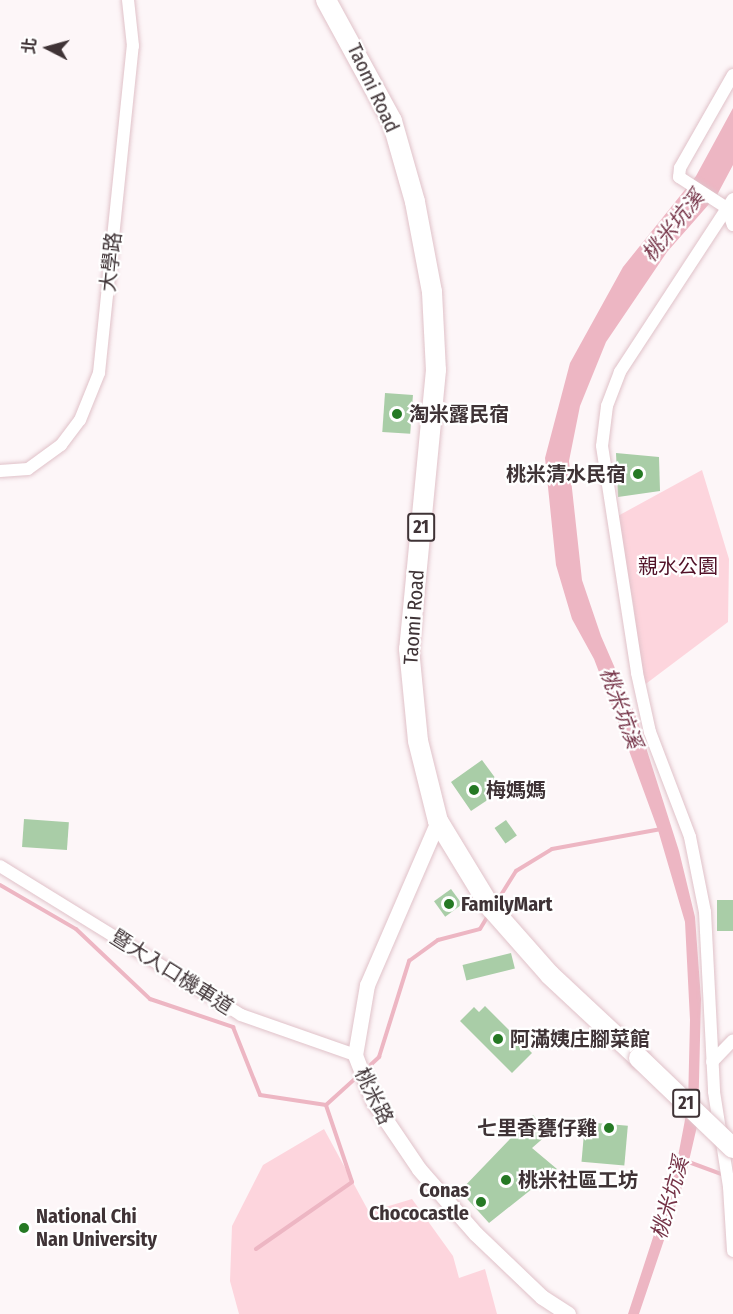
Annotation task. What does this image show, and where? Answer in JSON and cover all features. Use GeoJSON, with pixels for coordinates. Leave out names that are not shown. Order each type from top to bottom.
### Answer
{"type":"FeatureCollection","features":[{"type":"Feature","properties":{"kind":"main road","name":"Taomi Road"},"geometry":{"type":"LineString","coordinates":[[326,0],[392,121],[415,202],[432,292],[436,370],[409,649],[418,741],[438,821]]}},
{"type":"Feature","properties":{"kind":"main road","name":"21"},"geometry":{"type":"LineString","coordinates":[[438,821],[491,908],[550,975],[639,1058],[729,1154]]}},
{"type":"Feature","properties":{"kind":"street","name":"大學路"},"geometry":{"type":"LineString","coordinates":[[0,471],[28,469],[61,445],[80,420],[99,373],[133,46],[128,0]]}},
{"type":"Feature","properties":{"kind":"street"},"geometry":{"type":"LineString","coordinates":[[733,75],[680,168],[679,177],[726,204],[733,225]]}},
{"type":"Feature","properties":{"kind":"street"},"geometry":{"type":"LineString","coordinates":[[726,204],[620,372],[607,406],[602,446],[637,673],[650,732],[690,837],[705,912],[714,1092],[729,1154],[733,1251]]}},
{"type":"Feature","properties":{"kind":"street","name":"桃米路"},"geometry":{"type":"LineString","coordinates":[[438,821],[367,985],[355,1056],[373,1101],[419,1169],[476,1234],[542,1297],[568,1314]]}},
{"type":"Feature","properties":{"kind":"street","name":"暨大入口機車道"},"geometry":{"type":"LineString","coordinates":[[0,866],[242,1015],[355,1056]]}},
{"type":"Feature","properties":{"kind":"street"},"geometry":{"type":"LineString","coordinates":[[712,1062],[733,1040]]}},
{"type":"Feature","properties":{"kind":"green space","name":"親水公園"},"geometry":{"type":"Polygon","coordinates":[[[702,470],[729,559],[728,622],[643,686],[633,602],[616,517],[702,470]]]}},
{"type":"Feature","properties":{"kind":"green space"},"geometry":{"type":"Polygon","coordinates":[[[324,1129],[369,1212],[412,1199],[453,1256],[459,1278],[485,1269],[497,1314],[239,1314],[230,1281],[232,1226],[263,1165],[324,1129]]]}},
{"type":"Feature","properties":{"kind":"water","name":"桃米坑溪"},"geometry":{"type":"Polygon","coordinates":[[[733,108],[733,165],[717,195],[667,252],[606,342],[580,406],[569,461],[582,580],[601,636],[637,719],[679,851],[695,917],[701,999],[698,1122],[685,1178],[639,1314],[628,1314],[676,1167],[688,1104],[690,1020],[685,922],[658,830],[628,748],[594,659],[572,619],[556,565],[545,458],[570,363],[623,267],[696,176],[733,108]]]}},
{"type":"Feature","properties":{"kind":"building","name":"淘米露民宿"},"geometry":{"type":"Polygon","coordinates":[[[385,393],[413,395],[410,434],[382,432],[385,393]]]}},
{"type":"Feature","properties":{"kind":"building","name":"桃米清水民宿"},"geometry":{"type":"Polygon","coordinates":[[[616,453],[659,457],[660,491],[618,497],[616,453]]]}},
{"type":"Feature","properties":{"kind":"building","name":"梅媽媽"},"geometry":{"type":"Polygon","coordinates":[[[482,760],[496,779],[488,785],[495,795],[471,811],[451,782],[482,760]]]}},
{"type":"Feature","properties":{"kind":"building"},"geometry":{"type":"Polygon","coordinates":[[[24,819],[69,822],[67,850],[22,847],[24,819]]]}},
{"type":"Feature","properties":{"kind":"building"},"geometry":{"type":"Polygon","coordinates":[[[506,820],[517,836],[505,844],[495,828],[506,820]]]}},
{"type":"Feature","properties":{"kind":"building","name":"FamilyMart"},"geometry":{"type":"Polygon","coordinates":[[[451,889],[462,904],[445,917],[434,901],[451,889]]]}},
{"type":"Feature","properties":{"kind":"building"},"geometry":{"type":"Polygon","coordinates":[[[717,900],[733,900],[733,931],[717,931],[717,900]]]}},
{"type":"Feature","properties":{"kind":"building"},"geometry":{"type":"Polygon","coordinates":[[[511,953],[515,969],[466,981],[462,965],[511,953]]]}},
{"type":"Feature","properties":{"kind":"building","name":"阿滿姨庄腳菜館"},"geometry":{"type":"Polygon","coordinates":[[[485,1006],[532,1053],[512,1073],[460,1021],[474,1007],[479,1012],[485,1006]]]}},
{"type":"Feature","properties":{"kind":"building","name":"桃米社區工坊"},"geometry":{"type":"Polygon","coordinates":[[[533,1115],[548,1134],[532,1148],[557,1169],[489,1223],[460,1191],[533,1115]]]}},
{"type":"Feature","properties":{"kind":"building"},"geometry":{"type":"Polygon","coordinates":[[[585,1122],[628,1126],[624,1166],[582,1162],[585,1122]]]}},
{"type":"Feature","properties":{"kind":"waterway"},"geometry":{"type":"LineString","coordinates":[[496,903],[516,871],[552,849],[661,829]]}},
{"type":"Feature","properties":{"kind":"waterway"},"geometry":{"type":"LineString","coordinates":[[0,885],[76,929],[150,999],[233,1027],[260,1095],[326,1105],[358,1076]]}},
{"type":"Feature","properties":{"kind":"waterway"},"geometry":{"type":"LineString","coordinates":[[364,1071],[379,1057],[409,961],[438,940],[480,929],[489,914]]}},
{"type":"Feature","properties":{"kind":"waterway"},"geometry":{"type":"LineString","coordinates":[[256,1249],[352,1182],[326,1105]]}},
{"type":"Feature","properties":{"kind":"waterway","name":"桃米坑溪"},"geometry":{"type":"LineString","coordinates":[[686,1161],[724,1175]]}},
{"type":"Feature","properties":{"kind":"place","name":"淘米露民宿"},"geometry":{"type":"Point","coordinates":[397,414]}},
{"type":"Feature","properties":{"kind":"place","name":"桃米清水民宿"},"geometry":{"type":"Point","coordinates":[638,474]}},
{"type":"Feature","properties":{"kind":"place","name":"梅媽媽"},"geometry":{"type":"Point","coordinates":[474,790]}},
{"type":"Feature","properties":{"kind":"place","name":"FamilyMart"},"geometry":{"type":"Point","coordinates":[449,904]}},
{"type":"Feature","properties":{"kind":"place","name":"阿滿姨庄腳菜館"},"geometry":{"type":"Point","coordinates":[498,1039]}},
{"type":"Feature","properties":{"kind":"place","name":"七里香甕仔雞"},"geometry":{"type":"Point","coordinates":[609,1128]}},
{"type":"Feature","properties":{"kind":"place","name":"桃米社區工坊"},"geometry":{"type":"Point","coordinates":[506,1180]}},
{"type":"Feature","properties":{"kind":"place","name":"Conas Chococastle"},"geometry":{"type":"Point","coordinates":[481,1202]}},
{"type":"Feature","properties":{"kind":"place","name":"National Chi Nan University"},"geometry":{"type":"Point","coordinates":[24,1228]}}]}
